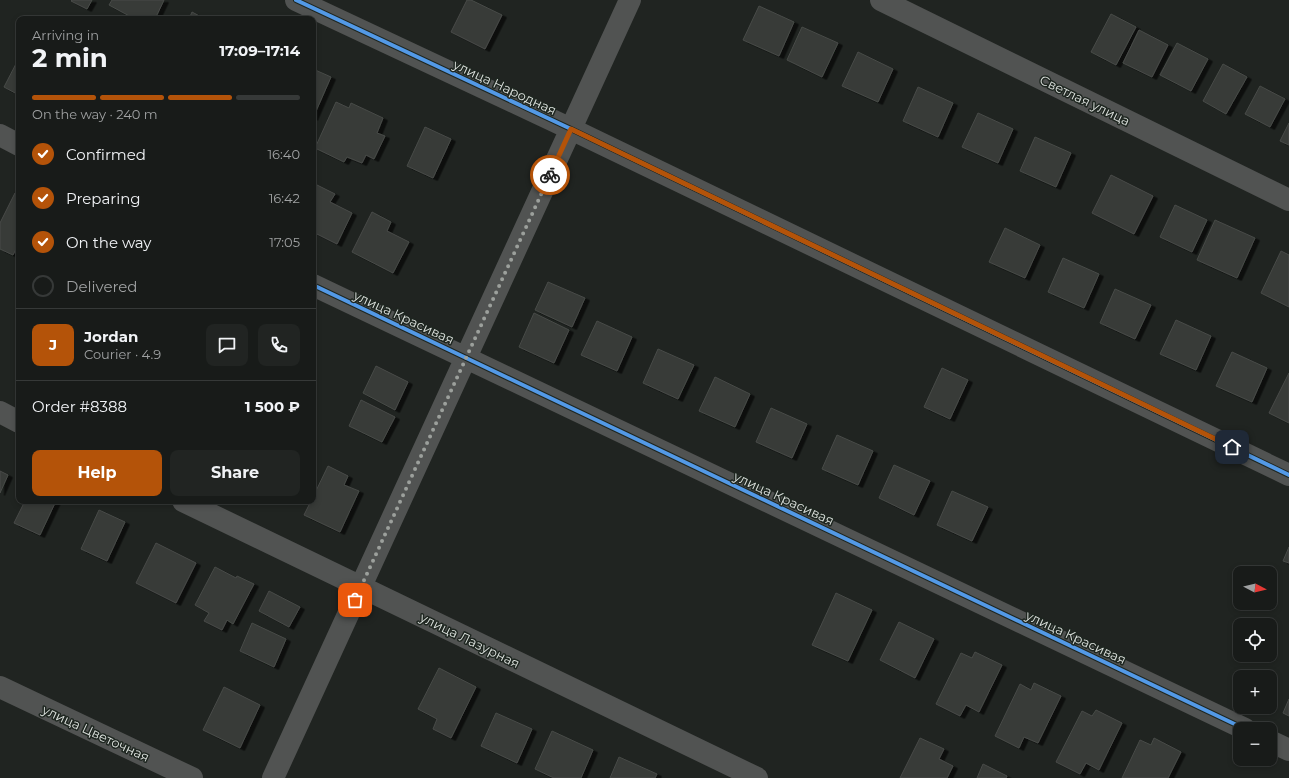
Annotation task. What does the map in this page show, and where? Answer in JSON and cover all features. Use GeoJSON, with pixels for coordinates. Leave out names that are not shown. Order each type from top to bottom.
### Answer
{"type":"FeatureCollection","features":[{"type":"Feature","properties":{"kind":"street","name":"улица Народная"},"geometry":{"type":"LineString","coordinates":[[296,0],[571,129],[1289,475]]}},
{"type":"Feature","properties":{"kind":"street"},"geometry":{"type":"LineString","coordinates":[[273,778],[630,0]]}},
{"type":"Feature","properties":{"kind":"street","name":"Светлая улица"},"geometry":{"type":"LineString","coordinates":[[881,0],[1289,200]]}},
{"type":"Feature","properties":{"kind":"street"},"geometry":{"type":"LineString","coordinates":[[0,135],[16,143]]}},
{"type":"Feature","properties":{"kind":"street","name":"улица Красивая"},"geometry":{"type":"LineString","coordinates":[[316,286],[1233,723]]}},
{"type":"Feature","properties":{"kind":"street"},"geometry":{"type":"LineString","coordinates":[[0,412],[16,420]]}},
{"type":"Feature","properties":{"kind":"street","name":"улица Лазурная"},"geometry":{"type":"LineString","coordinates":[[189,504],[757,778]]}},
{"type":"Feature","properties":{"kind":"street","name":"улица Цветочная"},"geometry":{"type":"LineString","coordinates":[[0,687],[192,778]]}},
{"type":"Feature","properties":{"kind":"street"},"geometry":{"type":"LineString","coordinates":[[1277,744],[1289,750]]}},
{"type":"Feature","properties":{"kind":"building"},"geometry":{"type":"Polygon","coordinates":[[[92,0],[87,9],[71,1],[92,0]]]}},
{"type":"Feature","properties":{"kind":"building"},"geometry":{"type":"Polygon","coordinates":[[[112,0],[164,0],[156,16],[129,16],[109,5],[112,0]]]}},
{"type":"Feature","properties":{"kind":"building"},"geometry":{"type":"Polygon","coordinates":[[[467,0],[471,0],[502,15],[485,49],[451,32],[467,0]]]}},
{"type":"Feature","properties":{"kind":"building"},"geometry":{"type":"Polygon","coordinates":[[[759,6],[794,22],[779,56],[743,40],[759,6]]]}},
{"type":"Feature","properties":{"kind":"building"},"geometry":{"type":"Polygon","coordinates":[[[192,12],[199,16],[190,16],[192,12]]]}},
{"type":"Feature","properties":{"kind":"building"},"geometry":{"type":"Polygon","coordinates":[[[1111,14],[1136,27],[1116,65],[1091,52],[1111,14]]]}},
{"type":"Feature","properties":{"kind":"building"},"geometry":{"type":"Polygon","coordinates":[[[802,27],[838,43],[822,77],[787,60],[802,27]]]}},
{"type":"Feature","properties":{"kind":"building"},"geometry":{"type":"Polygon","coordinates":[[[1139,30],[1168,45],[1152,77],[1123,63],[1139,30]]]}},
{"type":"Feature","properties":{"kind":"building"},"geometry":{"type":"Polygon","coordinates":[[[1177,43],[1208,59],[1191,91],[1160,75],[1177,43]]]}},
{"type":"Feature","properties":{"kind":"building"},"geometry":{"type":"Polygon","coordinates":[[[858,52],[893,69],[878,102],[842,86],[858,52]]]}},
{"type":"Feature","properties":{"kind":"building"},"geometry":{"type":"Polygon","coordinates":[[[16,64],[16,93],[4,87],[16,64]]]}},
{"type":"Feature","properties":{"kind":"building"},"geometry":{"type":"Polygon","coordinates":[[[1223,64],[1247,77],[1226,114],[1203,101],[1223,64]]]}},
{"type":"Feature","properties":{"kind":"building"},"geometry":{"type":"Polygon","coordinates":[[[316,70],[331,77],[316,111],[316,70]]]}},
{"type":"Feature","properties":{"kind":"building"},"geometry":{"type":"Polygon","coordinates":[[[1260,86],[1285,99],[1270,127],[1245,114],[1260,86]]]}},
{"type":"Feature","properties":{"kind":"building"},"geometry":{"type":"Polygon","coordinates":[[[918,87],[953,103],[938,137],[903,121],[918,87]]]}},
{"type":"Feature","properties":{"kind":"building"},"geometry":{"type":"Polygon","coordinates":[[[336,102],[349,108],[351,103],[383,118],[377,133],[385,136],[374,159],[366,155],[362,163],[347,157],[344,162],[316,148],[336,102]]]}},
{"type":"Feature","properties":{"kind":"building"},"geometry":{"type":"Polygon","coordinates":[[[978,113],[1013,129],[998,163],[962,147],[978,113]]]}},
{"type":"Feature","properties":{"kind":"building"},"geometry":{"type":"Polygon","coordinates":[[[1289,123],[1289,145],[1280,141],[1289,123]]]}},
{"type":"Feature","properties":{"kind":"building"},"geometry":{"type":"Polygon","coordinates":[[[425,127],[451,139],[433,178],[407,166],[425,127]]]}},
{"type":"Feature","properties":{"kind":"building"},"geometry":{"type":"Polygon","coordinates":[[[1035,137],[1071,153],[1056,187],[1020,171],[1035,137]]]}},
{"type":"Feature","properties":{"kind":"building"},"geometry":{"type":"Polygon","coordinates":[[[1111,175],[1153,196],[1134,234],[1092,213],[1111,175]]]}},
{"type":"Feature","properties":{"kind":"building"},"geometry":{"type":"Polygon","coordinates":[[[316,184],[335,194],[330,202],[352,213],[337,244],[316,234],[316,184]]]}},
{"type":"Feature","properties":{"kind":"building"},"geometry":{"type":"Polygon","coordinates":[[[16,194],[16,249],[13,255],[0,249],[0,223],[16,194]]]}},
{"type":"Feature","properties":{"kind":"building"},"geometry":{"type":"Polygon","coordinates":[[[1175,205],[1207,220],[1192,252],[1160,237],[1175,205]]]}},
{"type":"Feature","properties":{"kind":"building"},"geometry":{"type":"Polygon","coordinates":[[[372,212],[391,222],[387,231],[409,242],[393,273],[352,252],[372,212]]]}},
{"type":"Feature","properties":{"kind":"building"},"geometry":{"type":"Polygon","coordinates":[[[1215,220],[1255,238],[1237,278],[1197,260],[1215,220]]]}},
{"type":"Feature","properties":{"kind":"building"},"geometry":{"type":"Polygon","coordinates":[[[1005,228],[1040,245],[1025,278],[989,262],[1005,228]]]}},
{"type":"Feature","properties":{"kind":"building"},"geometry":{"type":"Polygon","coordinates":[[[1281,251],[1289,255],[1289,307],[1261,293],[1281,251]]]}},
{"type":"Feature","properties":{"kind":"building"},"geometry":{"type":"Polygon","coordinates":[[[1063,258],[1099,274],[1084,308],[1048,292],[1063,258]]]}},
{"type":"Feature","properties":{"kind":"building"},"geometry":{"type":"Polygon","coordinates":[[[548,282],[585,298],[572,327],[535,310],[548,282]]]}},
{"type":"Feature","properties":{"kind":"building"},"geometry":{"type":"Polygon","coordinates":[[[1115,289],[1151,305],[1135,339],[1100,323],[1115,289]]]}},
{"type":"Feature","properties":{"kind":"building"},"geometry":{"type":"Polygon","coordinates":[[[534,313],[569,330],[554,363],[519,347],[534,313]]]}},
{"type":"Feature","properties":{"kind":"building"},"geometry":{"type":"Polygon","coordinates":[[[1176,320],[1211,336],[1196,370],[1160,354],[1176,320]]]}},
{"type":"Feature","properties":{"kind":"building"},"geometry":{"type":"Polygon","coordinates":[[[597,321],[632,337],[617,371],[581,355],[597,321]]]}},
{"type":"Feature","properties":{"kind":"building"},"geometry":{"type":"Polygon","coordinates":[[[658,349],[694,365],[678,399],[643,383],[658,349]]]}},
{"type":"Feature","properties":{"kind":"building"},"geometry":{"type":"Polygon","coordinates":[[[1232,352],[1267,368],[1252,402],[1216,386],[1232,352]]]}},
{"type":"Feature","properties":{"kind":"building"},"geometry":{"type":"Polygon","coordinates":[[[376,366],[408,382],[395,410],[363,393],[376,366]]]}},
{"type":"Feature","properties":{"kind":"building"},"geometry":{"type":"Polygon","coordinates":[[[942,368],[968,380],[950,419],[924,407],[942,368]]]}},
{"type":"Feature","properties":{"kind":"building"},"geometry":{"type":"Polygon","coordinates":[[[1289,373],[1289,423],[1269,413],[1289,373]]]}},
{"type":"Feature","properties":{"kind":"building"},"geometry":{"type":"Polygon","coordinates":[[[715,377],[750,394],[735,427],[699,411],[715,377]]]}},
{"type":"Feature","properties":{"kind":"building"},"geometry":{"type":"Polygon","coordinates":[[[361,400],[395,417],[382,442],[349,426],[361,400]]]}},
{"type":"Feature","properties":{"kind":"building"},"geometry":{"type":"Polygon","coordinates":[[[771,408],[807,424],[792,458],[756,442],[771,408]]]}},
{"type":"Feature","properties":{"kind":"building"},"geometry":{"type":"Polygon","coordinates":[[[837,435],[873,451],[858,485],[822,469],[837,435]]]}},
{"type":"Feature","properties":{"kind":"building"},"geometry":{"type":"Polygon","coordinates":[[[894,465],[930,481],[914,515],[879,498],[894,465]]]}},
{"type":"Feature","properties":{"kind":"building"},"geometry":{"type":"Polygon","coordinates":[[[328,466],[348,476],[344,485],[359,491],[340,532],[304,515],[310,504],[316,504],[316,491],[328,466]]]}},
{"type":"Feature","properties":{"kind":"building"},"geometry":{"type":"Polygon","coordinates":[[[0,471],[8,475],[0,493],[0,471]]]}},
{"type":"Feature","properties":{"kind":"building"},"geometry":{"type":"Polygon","coordinates":[[[952,491],[988,507],[972,541],[937,525],[952,491]]]}},
{"type":"Feature","properties":{"kind":"building"},"geometry":{"type":"Polygon","coordinates":[[[24,504],[55,504],[40,535],[14,523],[24,504]]]}},
{"type":"Feature","properties":{"kind":"building"},"geometry":{"type":"Polygon","coordinates":[[[99,510],[125,522],[107,561],[81,549],[99,510]]]}},
{"type":"Feature","properties":{"kind":"building"},"geometry":{"type":"Polygon","coordinates":[[[156,543],[196,563],[176,603],[136,583],[156,543]]]}},
{"type":"Feature","properties":{"kind":"building"},"geometry":{"type":"Polygon","coordinates":[[[1289,547],[1289,563],[1283,561],[1289,547]]]}},
{"type":"Feature","properties":{"kind":"building"},"geometry":{"type":"Polygon","coordinates":[[[215,567],[236,578],[237,576],[254,584],[233,624],[227,620],[222,630],[204,621],[209,613],[195,605],[215,567]]]}},
{"type":"Feature","properties":{"kind":"building"},"geometry":{"type":"Polygon","coordinates":[[[269,591],[300,607],[289,627],[259,611],[269,591]]]}},
{"type":"Feature","properties":{"kind":"building"},"geometry":{"type":"Polygon","coordinates":[[[836,593],[872,610],[848,661],[812,645],[836,593]]]}},
{"type":"Feature","properties":{"kind":"building"},"geometry":{"type":"Polygon","coordinates":[[[899,622],[934,639],[915,678],[880,660],[899,622]]]}},
{"type":"Feature","properties":{"kind":"building"},"geometry":{"type":"Polygon","coordinates":[[[252,623],[286,639],[274,667],[240,651],[252,623]]]}},
{"type":"Feature","properties":{"kind":"building"},"geometry":{"type":"Polygon","coordinates":[[[975,652],[1002,665],[979,712],[966,705],[960,716],[936,704],[961,653],[972,658],[975,652]]]}},
{"type":"Feature","properties":{"kind":"building"},"geometry":{"type":"Polygon","coordinates":[[[439,668],[476,687],[451,738],[433,729],[437,719],[418,709],[439,668]]]}},
{"type":"Feature","properties":{"kind":"building"},"geometry":{"type":"Polygon","coordinates":[[[1034,683],[1061,696],[1038,743],[1024,737],[1019,748],[995,736],[1020,684],[1031,690],[1034,683]]]}},
{"type":"Feature","properties":{"kind":"building"},"geometry":{"type":"Polygon","coordinates":[[[224,687],[260,705],[240,748],[203,730],[224,687]]]}},
{"type":"Feature","properties":{"kind":"building"},"geometry":{"type":"Polygon","coordinates":[[[1289,699],[1289,716],[1283,713],[1289,699]]]}},
{"type":"Feature","properties":{"kind":"building"},"geometry":{"type":"Polygon","coordinates":[[[1096,710],[1122,723],[1099,770],[1086,763],[1080,774],[1056,762],[1082,711],[1092,716],[1096,710]]]}},
{"type":"Feature","properties":{"kind":"building"},"geometry":{"type":"Polygon","coordinates":[[[496,713],[532,729],[517,763],[481,746],[496,713]]]}},
{"type":"Feature","properties":{"kind":"building"},"geometry":{"type":"Polygon","coordinates":[[[552,731],[593,750],[581,778],[554,778],[535,769],[552,731]]]}},
{"type":"Feature","properties":{"kind":"building"},"geometry":{"type":"Polygon","coordinates":[[[920,738],[944,749],[939,759],[953,766],[947,778],[900,778],[920,738]]]}},
{"type":"Feature","properties":{"kind":"building"},"geometry":{"type":"Polygon","coordinates":[[[1154,738],[1181,752],[1168,778],[1122,778],[1140,740],[1151,745],[1154,738]]]}},
{"type":"Feature","properties":{"kind":"building"},"geometry":{"type":"Polygon","coordinates":[[[619,757],[657,774],[655,778],[610,778],[619,757]]]}},
{"type":"Feature","properties":{"kind":"building"},"geometry":{"type":"Polygon","coordinates":[[[983,764],[1007,776],[1006,778],[977,778],[983,764]]]}},
{"type":"Feature","properties":{"kind":"cycle path"},"geometry":{"type":"LineString","coordinates":[[296,0],[571,129],[1289,475]]}},
{"type":"Feature","properties":{"kind":"cycle path"},"geometry":{"type":"LineString","coordinates":[[316,286],[1233,723]]}},
{"type":"Feature","properties":{"kind":"way so far"},"geometry":{"type":"LineString","coordinates":[[355,600],[550,175]]}},
{"type":"Feature","properties":{"kind":"route"},"geometry":{"type":"LineString","coordinates":[[550,175],[571,129],[1232,447]]}}]}
